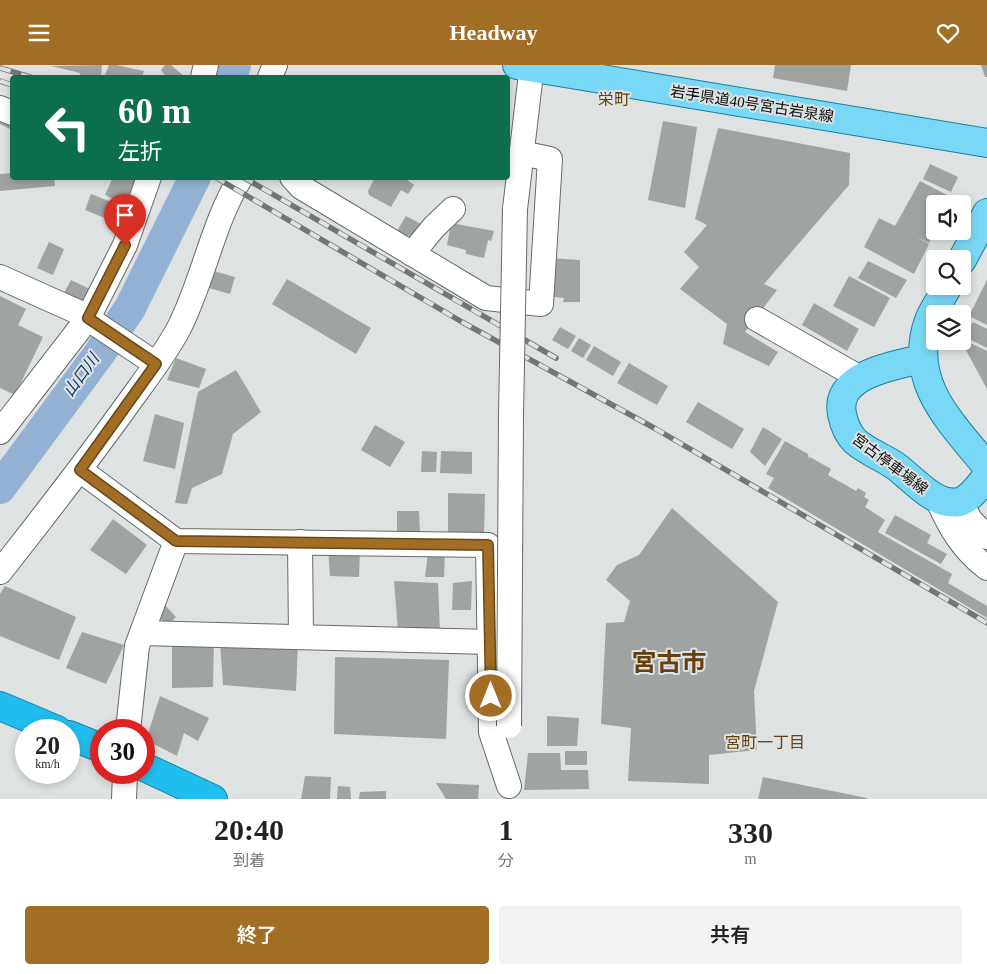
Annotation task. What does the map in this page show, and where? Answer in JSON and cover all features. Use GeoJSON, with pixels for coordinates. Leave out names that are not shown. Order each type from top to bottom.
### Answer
{"type":"FeatureCollection","features":[{"type":"Feature","properties":{"kind":"highway"},"geometry":{"type":"LineString","coordinates":[[0,706],[31,719]]}},
{"type":"Feature","properties":{"kind":"highway"},"geometry":{"type":"LineString","coordinates":[[155,772],[213,799]]}},
{"type":"Feature","properties":{"kind":"main road","name":"岩手県道40号宮古岩泉線"},"geometry":{"type":"LineString","coordinates":[[527,66],[987,143]]}},
{"type":"Feature","properties":{"kind":"main road"},"geometry":{"type":"LineString","coordinates":[[968,250],[987,213]]}},
{"type":"Feature","properties":{"kind":"main road"},"geometry":{"type":"LineString","coordinates":[[943,295],[929,321],[923,340],[922,359],[927,381],[937,402],[987,467]]}},
{"type":"Feature","properties":{"kind":"main road","name":"宮古停車場線"},"geometry":{"type":"LineString","coordinates":[[922,359],[884,368],[860,378],[849,387],[841,410],[848,432],[855,441],[948,500]]}},
{"type":"Feature","properties":{"kind":"main road"},"geometry":{"type":"LineString","coordinates":[[948,500],[972,494],[987,476]]}},
{"type":"Feature","properties":{"kind":"street"},"geometry":{"type":"LineString","coordinates":[[509,793],[511,415],[516,209],[527,66]]}},
{"type":"Feature","properties":{"kind":"street"},"geometry":{"type":"LineString","coordinates":[[295,180],[301,187],[486,298],[541,304],[550,159],[521,153]]}},
{"type":"Feature","properties":{"kind":"street"},"geometry":{"type":"LineString","coordinates":[[0,432],[97,324],[148,180]]}},
{"type":"Feature","properties":{"kind":"street"},"geometry":{"type":"LineString","coordinates":[[0,572],[80,470],[147,357],[182,320],[222,212],[239,180]]}},
{"type":"Feature","properties":{"kind":"street"},"geometry":{"type":"LineString","coordinates":[[412,254],[452,209]]}},
{"type":"Feature","properties":{"kind":"street"},"geometry":{"type":"LineString","coordinates":[[0,277],[97,324],[147,357]]}},
{"type":"Feature","properties":{"kind":"street"},"geometry":{"type":"LineString","coordinates":[[757,319],[860,378]]}},
{"type":"Feature","properties":{"kind":"street"},"geometry":{"type":"LineString","coordinates":[[80,470],[176,541],[488,545],[491,732],[509,793]]}},
{"type":"Feature","properties":{"kind":"street"},"geometry":{"type":"LineString","coordinates":[[948,500],[987,537]]}},
{"type":"Feature","properties":{"kind":"street"},"geometry":{"type":"LineString","coordinates":[[948,500],[951,530],[965,548],[987,568]]}},
{"type":"Feature","properties":{"kind":"street"},"geometry":{"type":"LineString","coordinates":[[129,719],[137,646],[176,541]]}},
{"type":"Feature","properties":{"kind":"street"},"geometry":{"type":"LineString","coordinates":[[300,542],[301,637]]}},
{"type":"Feature","properties":{"kind":"street"},"geometry":{"type":"LineString","coordinates":[[142,633],[491,641]]}},
{"type":"Feature","properties":{"kind":"street"},"geometry":{"type":"LineString","coordinates":[[124,799],[125,784]]}},
{"type":"Feature","properties":{"kind":"building"},"geometry":{"type":"Polygon","coordinates":[[[102,65],[101,75],[80,75],[80,73],[51,66],[102,65]]]}},
{"type":"Feature","properties":{"kind":"building"},"geometry":{"type":"Polygon","coordinates":[[[109,65],[144,71],[143,75],[105,75],[109,65]]]}},
{"type":"Feature","properties":{"kind":"building"},"geometry":{"type":"Polygon","coordinates":[[[165,65],[171,65],[183,75],[165,75],[161,70],[165,65]]]}},
{"type":"Feature","properties":{"kind":"building"},"geometry":{"type":"Polygon","coordinates":[[[775,65],[851,65],[847,91],[773,78],[775,65]]]}},
{"type":"Feature","properties":{"kind":"building"},"geometry":{"type":"Polygon","coordinates":[[[981,65],[987,65],[987,77],[985,77],[981,65]]]}},
{"type":"Feature","properties":{"kind":"building"},"geometry":{"type":"Polygon","coordinates":[[[0,114],[10,119],[10,129],[0,124],[0,114]]]}},
{"type":"Feature","properties":{"kind":"building"},"geometry":{"type":"Polygon","coordinates":[[[663,121],[697,127],[685,208],[648,200],[663,121]]]}},
{"type":"Feature","properties":{"kind":"building"},"geometry":{"type":"Polygon","coordinates":[[[718,128],[850,153],[849,185],[764,284],[777,290],[745,332],[778,352],[769,366],[723,344],[727,324],[680,289],[699,267],[684,252],[707,225],[695,219],[718,128]]]}},
{"type":"Feature","properties":{"kind":"building"},"geometry":{"type":"Polygon","coordinates":[[[930,164],[958,177],[951,192],[923,179],[930,164]]]}},
{"type":"Feature","properties":{"kind":"building"},"geometry":{"type":"Polygon","coordinates":[[[10,173],[10,180],[54,180],[55,186],[0,191],[0,174],[10,173]]]}},
{"type":"Feature","properties":{"kind":"building"},"geometry":{"type":"Polygon","coordinates":[[[112,180],[139,181],[128,206],[105,195],[112,180]]]}},
{"type":"Feature","properties":{"kind":"building"},"geometry":{"type":"Polygon","coordinates":[[[374,180],[407,180],[414,185],[408,194],[401,190],[391,207],[369,195],[368,191],[374,180]]]}},
{"type":"Feature","properties":{"kind":"building"},"geometry":{"type":"Polygon","coordinates":[[[920,181],[947,195],[926,195],[926,240],[931,240],[929,243],[916,237],[929,244],[914,274],[864,247],[879,218],[895,226],[920,181]]]}},
{"type":"Feature","properties":{"kind":"building"},"geometry":{"type":"Polygon","coordinates":[[[91,194],[124,207],[117,223],[85,210],[91,194]]]}},
{"type":"Feature","properties":{"kind":"building"},"geometry":{"type":"Polygon","coordinates":[[[406,216],[421,224],[413,238],[408,235],[406,239],[395,234],[406,216]]]}},
{"type":"Feature","properties":{"kind":"building"},"geometry":{"type":"Polygon","coordinates":[[[451,223],[494,231],[491,241],[488,240],[484,258],[466,254],[466,250],[447,245],[451,223]]]}},
{"type":"Feature","properties":{"kind":"building"},"geometry":{"type":"Polygon","coordinates":[[[49,242],[64,249],[53,275],[37,268],[49,242]]]}},
{"type":"Feature","properties":{"kind":"building"},"geometry":{"type":"Polygon","coordinates":[[[550,258],[580,260],[580,302],[563,302],[564,298],[554,297],[548,291],[550,258]]]}},
{"type":"Feature","properties":{"kind":"building"},"geometry":{"type":"Polygon","coordinates":[[[868,261],[907,280],[896,298],[858,278],[868,261]]]}},
{"type":"Feature","properties":{"kind":"building"},"geometry":{"type":"Polygon","coordinates":[[[203,268],[235,277],[230,294],[198,285],[203,268]]]}},
{"type":"Feature","properties":{"kind":"building"},"geometry":{"type":"Polygon","coordinates":[[[849,276],[890,298],[874,327],[833,306],[849,276]]]}},
{"type":"Feature","properties":{"kind":"building"},"geometry":{"type":"Polygon","coordinates":[[[287,279],[371,328],[356,354],[272,304],[287,279]]]}},
{"type":"Feature","properties":{"kind":"building"},"geometry":{"type":"Polygon","coordinates":[[[71,280],[94,291],[88,305],[64,293],[71,280]]]}},
{"type":"Feature","properties":{"kind":"building"},"geometry":{"type":"Polygon","coordinates":[[[987,280],[987,325],[971,317],[971,312],[987,280]]]}},
{"type":"Feature","properties":{"kind":"building"},"geometry":{"type":"Polygon","coordinates":[[[0,296],[26,309],[18,325],[43,337],[15,395],[0,388],[0,296]]]}},
{"type":"Feature","properties":{"kind":"building"},"geometry":{"type":"Polygon","coordinates":[[[814,303],[859,329],[847,351],[802,325],[814,303]]]}},
{"type":"Feature","properties":{"kind":"building"},"geometry":{"type":"Polygon","coordinates":[[[973,322],[987,329],[987,348],[971,340],[971,326],[973,322]]]}},
{"type":"Feature","properties":{"kind":"building"},"geometry":{"type":"Polygon","coordinates":[[[560,327],[576,336],[568,349],[552,340],[560,327]]]}},
{"type":"Feature","properties":{"kind":"building"},"geometry":{"type":"Polygon","coordinates":[[[579,338],[591,345],[583,358],[571,351],[579,338]]]}},
{"type":"Feature","properties":{"kind":"building"},"geometry":{"type":"Polygon","coordinates":[[[971,343],[987,351],[987,389],[966,350],[971,350],[971,343]]]}},
{"type":"Feature","properties":{"kind":"building"},"geometry":{"type":"Polygon","coordinates":[[[594,346],[621,362],[613,376],[586,360],[594,346]]]}},
{"type":"Feature","properties":{"kind":"building"},"geometry":{"type":"Polygon","coordinates":[[[176,358],[206,369],[199,388],[167,380],[176,358]]]}},
{"type":"Feature","properties":{"kind":"building"},"geometry":{"type":"Polygon","coordinates":[[[629,363],[668,386],[657,405],[617,383],[629,363]]]}},
{"type":"Feature","properties":{"kind":"building"},"geometry":{"type":"Polygon","coordinates":[[[236,370],[261,412],[233,434],[222,474],[192,488],[187,504],[175,503],[198,392],[236,370]]]}},
{"type":"Feature","properties":{"kind":"building"},"geometry":{"type":"Polygon","coordinates":[[[698,402],[744,429],[732,449],[686,422],[698,402]]]}},
{"type":"Feature","properties":{"kind":"building"},"geometry":{"type":"Polygon","coordinates":[[[155,414],[184,423],[175,469],[143,461],[155,414]]]}},
{"type":"Feature","properties":{"kind":"building"},"geometry":{"type":"Polygon","coordinates":[[[375,425],[405,442],[390,467],[361,450],[375,425]]]}},
{"type":"Feature","properties":{"kind":"building"},"geometry":{"type":"Polygon","coordinates":[[[763,427],[782,439],[765,466],[750,452],[763,427]]]}},
{"type":"Feature","properties":{"kind":"building"},"geometry":{"type":"Polygon","coordinates":[[[785,441],[808,454],[809,459],[810,457],[831,469],[828,475],[856,491],[858,488],[866,493],[864,497],[869,500],[865,507],[885,520],[878,532],[952,574],[948,583],[987,606],[987,618],[768,488],[774,478],[766,474],[785,441]]]}},
{"type":"Feature","properties":{"kind":"building"},"geometry":{"type":"Polygon","coordinates":[[[422,451],[437,452],[436,472],[421,472],[422,451]]]}},
{"type":"Feature","properties":{"kind":"building"},"geometry":{"type":"Polygon","coordinates":[[[441,451],[472,452],[472,474],[440,473],[441,451]]]}},
{"type":"Feature","properties":{"kind":"building"},"geometry":{"type":"Polygon","coordinates":[[[448,493],[485,494],[484,533],[448,534],[448,493]]]}},
{"type":"Feature","properties":{"kind":"building"},"geometry":{"type":"Polygon","coordinates":[[[672,508],[778,602],[754,691],[757,750],[709,755],[709,784],[628,781],[631,728],[601,724],[606,623],[624,622],[630,601],[606,580],[617,565],[639,555],[672,508]]]}},
{"type":"Feature","properties":{"kind":"building"},"geometry":{"type":"Polygon","coordinates":[[[397,511],[419,511],[420,534],[397,536],[397,511]]]}},
{"type":"Feature","properties":{"kind":"building"},"geometry":{"type":"Polygon","coordinates":[[[895,515],[931,535],[927,543],[947,554],[941,564],[885,533],[895,515]]]}},
{"type":"Feature","properties":{"kind":"building"},"geometry":{"type":"Polygon","coordinates":[[[113,519],[147,545],[126,574],[90,550],[113,519]]]}},
{"type":"Feature","properties":{"kind":"building"},"geometry":{"type":"Polygon","coordinates":[[[328,548],[360,550],[359,577],[330,576],[328,548]]]}},
{"type":"Feature","properties":{"kind":"building"},"geometry":{"type":"Polygon","coordinates":[[[445,550],[444,577],[425,577],[428,553],[445,550]]]}},
{"type":"Feature","properties":{"kind":"building"},"geometry":{"type":"Polygon","coordinates":[[[394,581],[438,583],[440,632],[398,631],[394,581]]]}},
{"type":"Feature","properties":{"kind":"building"},"geometry":{"type":"Polygon","coordinates":[[[472,581],[471,610],[452,610],[453,583],[472,581]]]}},
{"type":"Feature","properties":{"kind":"building"},"geometry":{"type":"Polygon","coordinates":[[[5,586],[76,617],[59,660],[0,636],[0,594],[5,586]]]}},
{"type":"Feature","properties":{"kind":"building"},"geometry":{"type":"Polygon","coordinates":[[[164,604],[176,617],[168,625],[155,614],[164,604]]]}},
{"type":"Feature","properties":{"kind":"building"},"geometry":{"type":"Polygon","coordinates":[[[82,632],[124,645],[106,684],[66,668],[82,632]]]}},
{"type":"Feature","properties":{"kind":"building"},"geometry":{"type":"Polygon","coordinates":[[[172,641],[214,642],[213,687],[172,688],[172,641]]]}},
{"type":"Feature","properties":{"kind":"building"},"geometry":{"type":"Polygon","coordinates":[[[220,642],[298,643],[296,691],[223,685],[220,642]]]}},
{"type":"Feature","properties":{"kind":"building"},"geometry":{"type":"Polygon","coordinates":[[[335,657],[449,660],[446,739],[334,734],[335,657]]]}},
{"type":"Feature","properties":{"kind":"building"},"geometry":{"type":"Polygon","coordinates":[[[160,696],[209,718],[198,741],[184,733],[177,756],[155,745],[155,719],[153,719],[160,696]]]}},
{"type":"Feature","properties":{"kind":"building"},"geometry":{"type":"Polygon","coordinates":[[[547,716],[579,718],[577,746],[547,746],[547,716]]]}},
{"type":"Feature","properties":{"kind":"building"},"geometry":{"type":"Polygon","coordinates":[[[565,751],[587,751],[587,765],[565,765],[565,751]]]}},
{"type":"Feature","properties":{"kind":"building"},"geometry":{"type":"Polygon","coordinates":[[[528,753],[560,753],[561,770],[588,770],[589,789],[524,790],[528,753]]]}},
{"type":"Feature","properties":{"kind":"building"},"geometry":{"type":"Polygon","coordinates":[[[305,776],[331,777],[330,799],[301,799],[305,776]]]}},
{"type":"Feature","properties":{"kind":"building"},"geometry":{"type":"Polygon","coordinates":[[[763,777],[867,798],[867,799],[758,799],[763,777]]]}},
{"type":"Feature","properties":{"kind":"building"},"geometry":{"type":"Polygon","coordinates":[[[436,783],[479,785],[478,799],[446,799],[436,783]]]}},
{"type":"Feature","properties":{"kind":"building"},"geometry":{"type":"Polygon","coordinates":[[[338,786],[350,787],[351,799],[337,799],[338,786]]]}},
{"type":"Feature","properties":{"kind":"building"},"geometry":{"type":"Polygon","coordinates":[[[386,791],[386,799],[359,799],[360,792],[386,791]]]}},
{"type":"Feature","properties":{"kind":"waterway","name":"山口川"},"geometry":{"type":"LineString","coordinates":[[232,75],[235,65]]}},
{"type":"Feature","properties":{"kind":"waterway","name":"山口川"},"geometry":{"type":"LineString","coordinates":[[0,488],[99,354],[130,308],[194,180]]}},
{"type":"Feature","properties":{"kind":"railway"},"geometry":{"type":"LineString","coordinates":[[0,68],[23,75]]}},
{"type":"Feature","properties":{"kind":"railway"},"geometry":{"type":"LineString","coordinates":[[0,81],[10,84]]}},
{"type":"Feature","properties":{"kind":"railway"},"geometry":{"type":"LineString","coordinates":[[220,180],[462,322],[656,429],[987,623]]}},
{"type":"Feature","properties":{"kind":"railway"},"geometry":{"type":"LineString","coordinates":[[248,180],[556,358]]}},
{"type":"Feature","properties":{"kind":"district","name":"栄町"},"geometry":{"type":"Point","coordinates":[614,99]}},
{"type":"Feature","properties":{"kind":"district","name":"宮古市"},"geometry":{"type":"Point","coordinates":[669,662]}},
{"type":"Feature","properties":{"kind":"district","name":"宮町一丁目"},"geometry":{"type":"Point","coordinates":[765,742]}},
{"type":"Feature","properties":{"kind":"route"},"geometry":{"type":"LineString","coordinates":[[125,245],[88,318],[156,364],[80,470],[176,541],[488,545],[491,696]]}}]}
